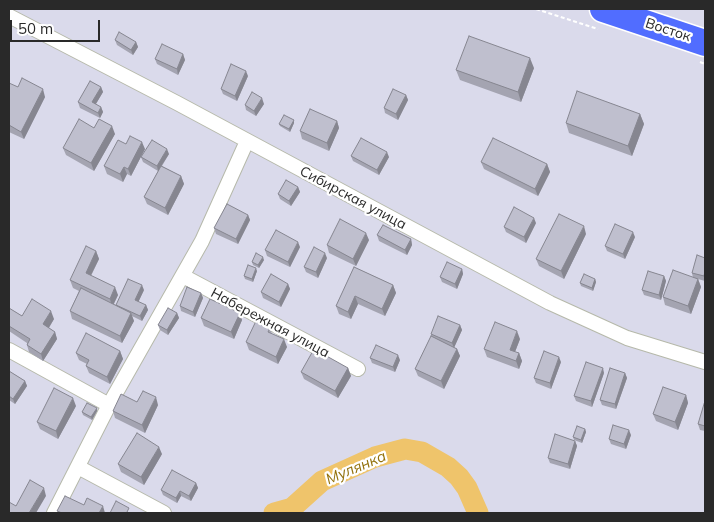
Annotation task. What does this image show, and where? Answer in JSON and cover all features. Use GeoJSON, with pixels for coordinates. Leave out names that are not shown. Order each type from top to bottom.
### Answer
{"type":"FeatureCollection","features":[{"type":"Feature","properties":{"kind":"highway","name":"Восток"},"geometry":{"type":"LineString","coordinates":[[603,9],[705,43]]}},
{"type":"Feature","properties":{"kind":"street","name":"Сибирская улица"},"geometry":{"type":"LineString","coordinates":[[9,16],[589,322],[648,346],[705,362]]}},
{"type":"Feature","properties":{"kind":"street"},"geometry":{"type":"LineString","coordinates":[[54,513],[110,405],[202,241],[247,141]]}},
{"type":"Feature","properties":{"kind":"street","name":"Набережная улица"},"geometry":{"type":"LineString","coordinates":[[183,276],[358,369]]}},
{"type":"Feature","properties":{"kind":"street"},"geometry":{"type":"LineString","coordinates":[[9,350],[110,405]]}},
{"type":"Feature","properties":{"kind":"street"},"geometry":{"type":"LineString","coordinates":[[78,467],[164,513]]}},
{"type":"Feature","properties":{"kind":"building"},"geometry":{"type":"Polygon","coordinates":[[[119,32],[136,42],[131,50],[115,40],[119,32]]]}},
{"type":"Feature","properties":{"kind":"building"},"geometry":{"type":"Polygon","coordinates":[[[469,36],[530,58],[518,92],[456,70],[469,36]]]}},
{"type":"Feature","properties":{"kind":"building"},"geometry":{"type":"Polygon","coordinates":[[[162,44],[183,54],[177,69],[155,59],[162,44]]]}},
{"type":"Feature","properties":{"kind":"building"},"geometry":{"type":"Polygon","coordinates":[[[231,64],[246,71],[235,96],[221,89],[231,64]]]}},
{"type":"Feature","properties":{"kind":"building"},"geometry":{"type":"Polygon","coordinates":[[[22,78],[43,89],[21,132],[9,125],[9,83],[18,87],[22,78]]]}},
{"type":"Feature","properties":{"kind":"building"},"geometry":{"type":"Polygon","coordinates":[[[90,81],[101,87],[92,102],[101,107],[98,113],[78,102],[90,81]]]}},
{"type":"Feature","properties":{"kind":"building"},"geometry":{"type":"Polygon","coordinates":[[[393,89],[406,95],[396,114],[384,108],[393,89]]]}},
{"type":"Feature","properties":{"kind":"building"},"geometry":{"type":"Polygon","coordinates":[[[577,91],[640,114],[628,146],[566,123],[577,91]]]}},
{"type":"Feature","properties":{"kind":"building"},"geometry":{"type":"Polygon","coordinates":[[[252,92],[262,98],[254,111],[245,105],[252,92]]]}},
{"type":"Feature","properties":{"kind":"building"},"geometry":{"type":"Polygon","coordinates":[[[310,109],[337,121],[327,143],[300,131],[310,109]]]}},
{"type":"Feature","properties":{"kind":"building"},"geometry":{"type":"Polygon","coordinates":[[[284,115],[294,120],[289,129],[279,124],[284,115]]]}},
{"type":"Feature","properties":{"kind":"building"},"geometry":{"type":"Polygon","coordinates":[[[79,119],[94,128],[99,119],[112,126],[91,163],[63,148],[79,119]]]}},
{"type":"Feature","properties":{"kind":"building"},"geometry":{"type":"Polygon","coordinates":[[[130,136],[142,142],[128,169],[124,167],[120,174],[104,166],[118,140],[126,144],[130,136]]]}},
{"type":"Feature","properties":{"kind":"building"},"geometry":{"type":"Polygon","coordinates":[[[361,138],[387,152],[377,170],[351,156],[361,138]]]}},
{"type":"Feature","properties":{"kind":"building"},"geometry":{"type":"Polygon","coordinates":[[[493,138],[547,164],[535,189],[481,162],[493,138]]]}},
{"type":"Feature","properties":{"kind":"building"},"geometry":{"type":"Polygon","coordinates":[[[152,140],[167,149],[157,166],[141,157],[152,140]]]}},
{"type":"Feature","properties":{"kind":"building"},"geometry":{"type":"Polygon","coordinates":[[[161,166],[181,176],[165,208],[144,197],[161,166]]]}},
{"type":"Feature","properties":{"kind":"building"},"geometry":{"type":"Polygon","coordinates":[[[286,180],[298,187],[289,201],[278,194],[286,180]]]}},
{"type":"Feature","properties":{"kind":"building"},"geometry":{"type":"Polygon","coordinates":[[[227,204],[248,215],[236,239],[214,228],[227,204]]]}},
{"type":"Feature","properties":{"kind":"building"},"geometry":{"type":"Polygon","coordinates":[[[514,207],[534,218],[524,237],[504,227],[514,207]]]}},
{"type":"Feature","properties":{"kind":"building"},"geometry":{"type":"Polygon","coordinates":[[[559,214],[584,226],[561,271],[536,259],[559,214]]]}},
{"type":"Feature","properties":{"kind":"building"},"geometry":{"type":"Polygon","coordinates":[[[340,219],[366,233],[353,259],[327,245],[340,219]]]}},
{"type":"Feature","properties":{"kind":"building"},"geometry":{"type":"Polygon","coordinates":[[[615,224],[633,232],[623,254],[605,246],[615,224]]]}},
{"type":"Feature","properties":{"kind":"building"},"geometry":{"type":"Polygon","coordinates":[[[383,225],[411,239],[405,250],[377,235],[383,225]]]}},
{"type":"Feature","properties":{"kind":"building"},"geometry":{"type":"Polygon","coordinates":[[[276,230],[298,242],[288,262],[265,250],[276,230]]]}},
{"type":"Feature","properties":{"kind":"building"},"geometry":{"type":"Polygon","coordinates":[[[86,246],[96,251],[86,273],[115,287],[110,299],[70,280],[86,246]]]}},
{"type":"Feature","properties":{"kind":"building"},"geometry":{"type":"Polygon","coordinates":[[[314,247],[325,253],[316,272],[304,267],[314,247]]]}},
{"type":"Feature","properties":{"kind":"building"},"geometry":{"type":"Polygon","coordinates":[[[256,253],[263,257],[258,265],[252,262],[256,253]]]}},
{"type":"Feature","properties":{"kind":"building"},"geometry":{"type":"Polygon","coordinates":[[[697,255],[705,258],[704,276],[692,273],[697,255]]]}},
{"type":"Feature","properties":{"kind":"building"},"geometry":{"type":"Polygon","coordinates":[[[447,262],[462,269],[455,284],[440,277],[447,262]]]}},
{"type":"Feature","properties":{"kind":"building"},"geometry":{"type":"Polygon","coordinates":[[[248,265],[256,268],[252,279],[244,276],[248,265]]]}},
{"type":"Feature","properties":{"kind":"building"},"geometry":{"type":"Polygon","coordinates":[[[354,267],[393,285],[382,309],[355,296],[348,312],[336,306],[354,267]]]}},
{"type":"Feature","properties":{"kind":"building"},"geometry":{"type":"Polygon","coordinates":[[[673,270],[698,279],[688,306],[663,297],[673,270]]]}},
{"type":"Feature","properties":{"kind":"building"},"geometry":{"type":"Polygon","coordinates":[[[648,271],[664,276],[659,295],[642,290],[648,271]]]}},
{"type":"Feature","properties":{"kind":"building"},"geometry":{"type":"Polygon","coordinates":[[[271,274],[288,284],[279,302],[261,292],[271,274]]]}},
{"type":"Feature","properties":{"kind":"building"},"geometry":{"type":"Polygon","coordinates":[[[584,274],[595,279],[592,288],[580,283],[584,274]]]}},
{"type":"Feature","properties":{"kind":"building"},"geometry":{"type":"Polygon","coordinates":[[[128,279],[142,285],[135,300],[146,305],[140,316],[116,305],[128,279]]]}},
{"type":"Feature","properties":{"kind":"building"},"geometry":{"type":"Polygon","coordinates":[[[187,287],[201,293],[193,312],[180,306],[187,287]]]}},
{"type":"Feature","properties":{"kind":"building"},"geometry":{"type":"Polygon","coordinates":[[[81,288],[131,313],[120,336],[70,311],[81,288]]]}},
{"type":"Feature","properties":{"kind":"building"},"geometry":{"type":"Polygon","coordinates":[[[32,299],[51,311],[43,324],[55,332],[41,354],[27,345],[30,339],[9,326],[9,308],[22,316],[32,299]]]}},
{"type":"Feature","properties":{"kind":"building"},"geometry":{"type":"Polygon","coordinates":[[[210,299],[240,313],[231,332],[201,318],[210,299]]]}},
{"type":"Feature","properties":{"kind":"building"},"geometry":{"type":"Polygon","coordinates":[[[168,308],[177,313],[167,330],[158,325],[168,308]]]}},
{"type":"Feature","properties":{"kind":"building"},"geometry":{"type":"Polygon","coordinates":[[[438,316],[460,325],[452,343],[431,334],[438,316]]]}},
{"type":"Feature","properties":{"kind":"building"},"geometry":{"type":"Polygon","coordinates":[[[256,321],[270,328],[268,332],[284,339],[276,357],[246,342],[256,321]]]}},
{"type":"Feature","properties":{"kind":"building"},"geometry":{"type":"Polygon","coordinates":[[[495,322],[517,331],[510,350],[519,353],[516,361],[484,349],[495,322]]]}},
{"type":"Feature","properties":{"kind":"building"},"geometry":{"type":"Polygon","coordinates":[[[86,333],[120,351],[107,377],[86,366],[89,360],[76,353],[86,333]]]}},
{"type":"Feature","properties":{"kind":"building"},"geometry":{"type":"Polygon","coordinates":[[[431,336],[457,349],[441,381],[415,369],[431,336]]]}},
{"type":"Feature","properties":{"kind":"building"},"geometry":{"type":"Polygon","coordinates":[[[376,345],[398,355],[393,367],[370,358],[376,345]]]}},
{"type":"Feature","properties":{"kind":"building"},"geometry":{"type":"Polygon","coordinates":[[[314,349],[348,368],[335,391],[301,372],[314,349]]]}},
{"type":"Feature","properties":{"kind":"building"},"geometry":{"type":"Polygon","coordinates":[[[544,351],[559,357],[550,383],[534,378],[544,351]]]}},
{"type":"Feature","properties":{"kind":"building"},"geometry":{"type":"Polygon","coordinates":[[[586,362],[603,368],[591,401],[574,396],[586,362]]]}},
{"type":"Feature","properties":{"kind":"building"},"geometry":{"type":"Polygon","coordinates":[[[610,368],[625,373],[615,404],[600,400],[610,368]]]}},
{"type":"Feature","properties":{"kind":"building"},"geometry":{"type":"Polygon","coordinates":[[[9,371],[25,381],[13,399],[9,396],[9,371]]]}},
{"type":"Feature","properties":{"kind":"building"},"geometry":{"type":"Polygon","coordinates":[[[663,387],[686,395],[675,422],[653,414],[663,387]]]}},
{"type":"Feature","properties":{"kind":"building"},"geometry":{"type":"Polygon","coordinates":[[[54,388],[73,398],[56,431],[37,422],[54,388]]]}},
{"type":"Feature","properties":{"kind":"building"},"geometry":{"type":"Polygon","coordinates":[[[143,391],[156,397],[142,425],[113,411],[121,394],[137,402],[143,391]]]}},
{"type":"Feature","properties":{"kind":"building"},"geometry":{"type":"Polygon","coordinates":[[[87,403],[97,408],[91,417],[82,412],[87,403]]]}},
{"type":"Feature","properties":{"kind":"building"},"geometry":{"type":"Polygon","coordinates":[[[705,405],[705,426],[698,424],[705,405]]]}},
{"type":"Feature","properties":{"kind":"building"},"geometry":{"type":"Polygon","coordinates":[[[613,425],[629,430],[624,444],[609,439],[613,425]]]}},
{"type":"Feature","properties":{"kind":"building"},"geometry":{"type":"Polygon","coordinates":[[[577,426],[585,429],[581,440],[573,437],[577,426]]]}},
{"type":"Feature","properties":{"kind":"building"},"geometry":{"type":"Polygon","coordinates":[[[137,433],[159,447],[141,477],[118,464],[137,433]]]}},
{"type":"Feature","properties":{"kind":"building"},"geometry":{"type":"Polygon","coordinates":[[[555,434],[575,441],[568,464],[548,458],[555,434]]]}},
{"type":"Feature","properties":{"kind":"building"},"geometry":{"type":"Polygon","coordinates":[[[172,470],[196,483],[189,496],[180,491],[176,498],[161,490],[172,470]]]}},
{"type":"Feature","properties":{"kind":"building"},"geometry":{"type":"Polygon","coordinates":[[[30,480],[44,488],[29,513],[9,513],[9,502],[16,506],[30,480]]]}},
{"type":"Feature","properties":{"kind":"building"},"geometry":{"type":"Polygon","coordinates":[[[65,496],[84,505],[87,498],[103,506],[99,513],[62,513],[57,511],[65,496]]]}},
{"type":"Feature","properties":{"kind":"building"},"geometry":{"type":"Polygon","coordinates":[[[116,501],[129,508],[127,512],[130,513],[110,513],[116,501]]]}},
{"type":"Feature","properties":{"kind":"waterway","name":"Мулянка"},"geometry":{"type":"LineString","coordinates":[[274,513],[292,508],[322,481],[375,457],[405,449],[422,452],[448,467],[467,488],[478,513]]}}]}
